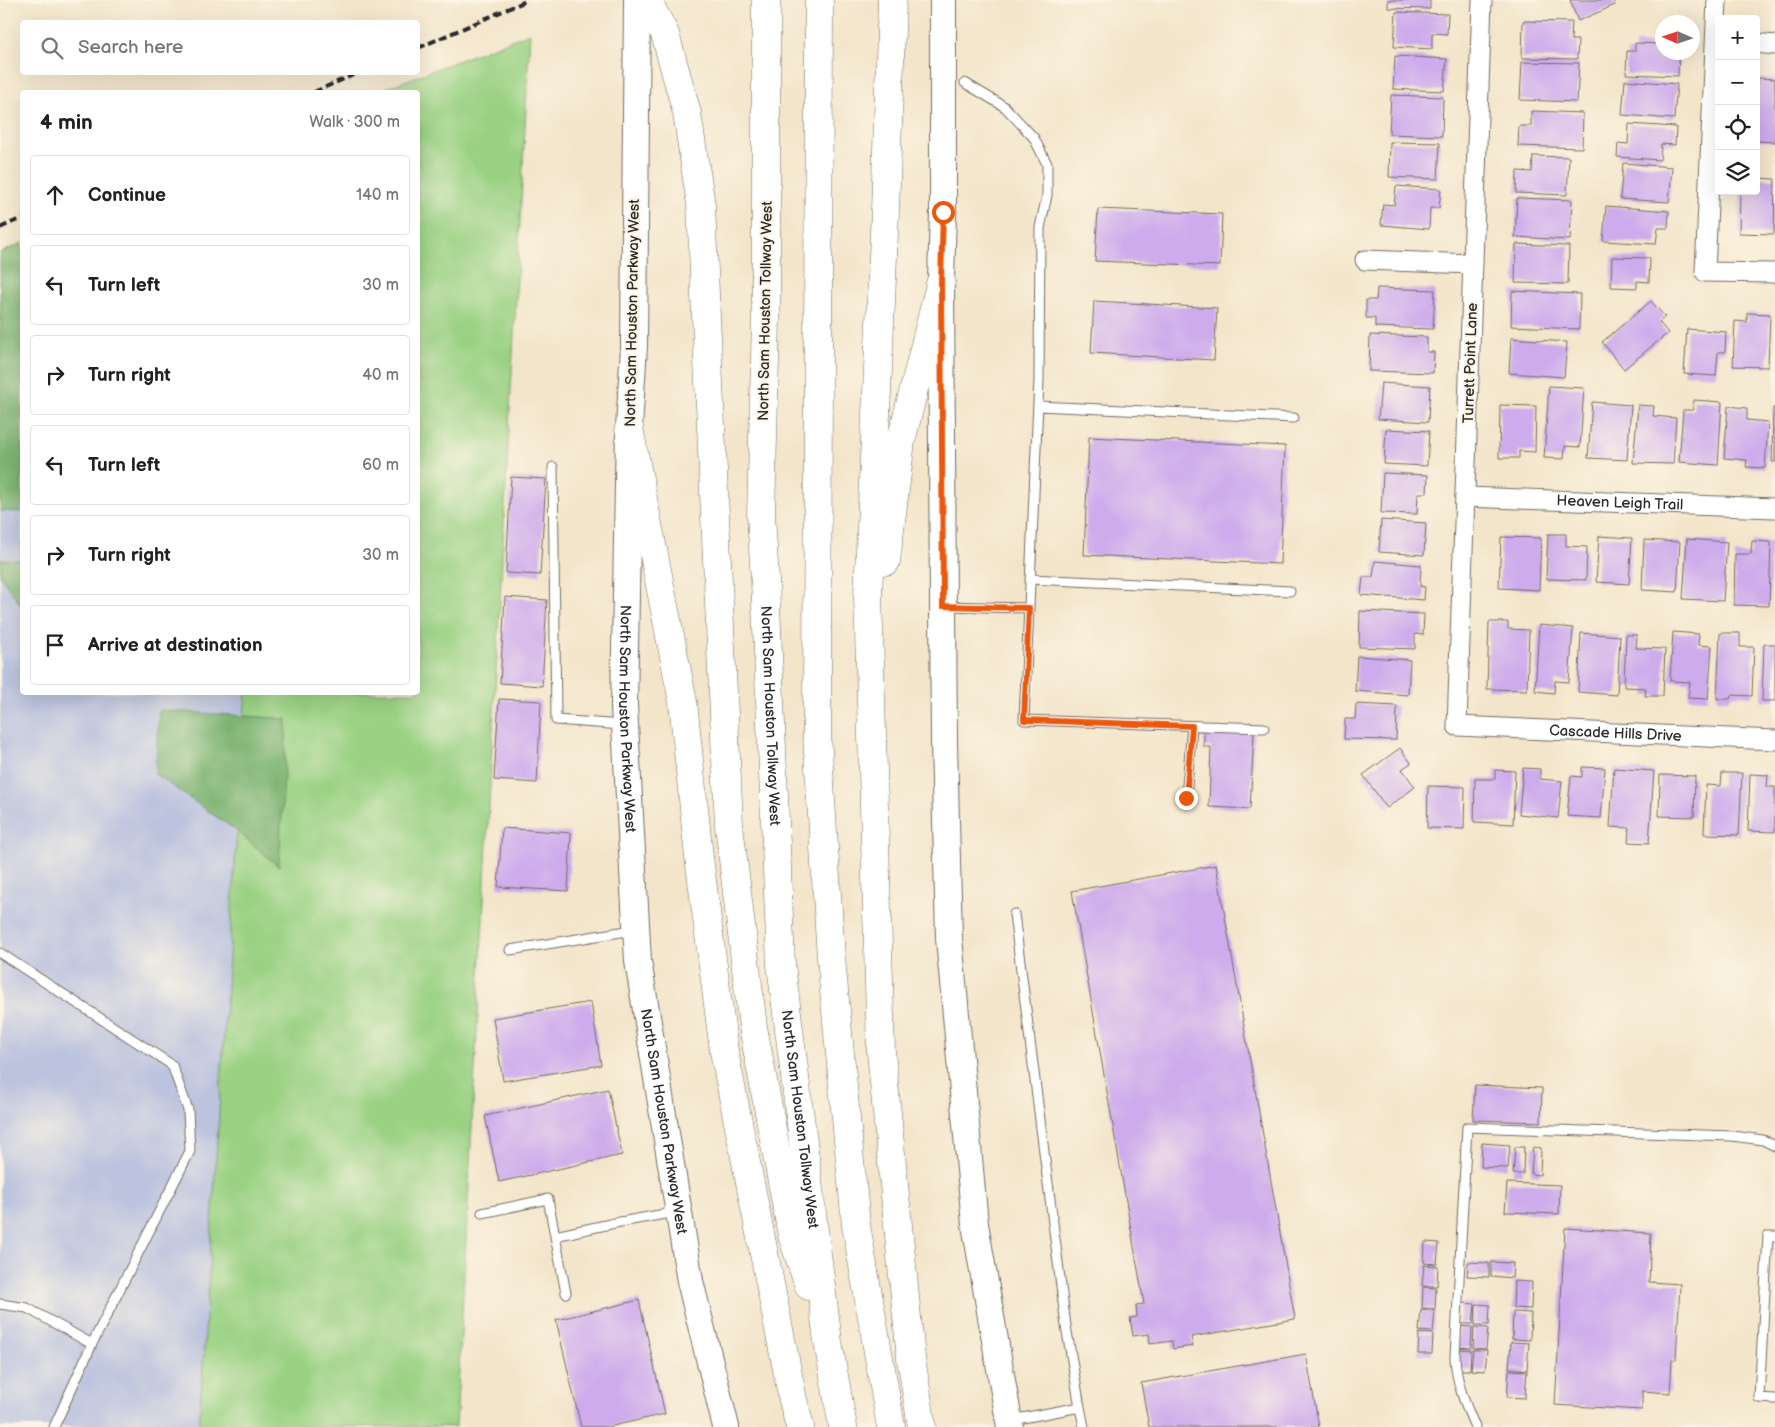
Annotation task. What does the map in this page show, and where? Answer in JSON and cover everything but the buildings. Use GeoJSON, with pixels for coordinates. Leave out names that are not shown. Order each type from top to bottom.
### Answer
{"type":"FeatureCollection","features":[{"type":"Feature","properties":{"kind":"highway"},"geometry":{"type":"LineString","coordinates":[[647,0],[665,34],[687,113],[701,205],[730,825],[753,1027],[792,1235],[828,1342]]}},
{"type":"Feature","properties":{"kind":"highway","name":"North Sam Houston Tollway West"},"geometry":{"type":"LineString","coordinates":[[766,0],[766,319],[761,516],[781,965],[828,1342],[843,1427]]}},
{"type":"Feature","properties":{"kind":"highway"},"geometry":{"type":"LineString","coordinates":[[818,0],[817,736],[831,958],[856,1225],[890,1427]]}},
{"type":"Feature","properties":{"kind":"highway"},"geometry":{"type":"LineString","coordinates":[[892,0],[885,211],[868,595],[881,1052],[911,1358],[922,1427]]}},
{"type":"Feature","properties":{"kind":"highway"},"geometry":{"type":"LineString","coordinates":[[899,1230],[882,595],[901,441],[941,281]]}},
{"type":"Feature","properties":{"kind":"highway"},"geometry":{"type":"LineString","coordinates":[[630,428],[683,702],[699,857],[724,1051],[793,1400],[800,1427]]}},
{"type":"Feature","properties":{"kind":"main road","name":"North Sam Houston Parkway West"},"geometry":{"type":"LineString","coordinates":[[637,0],[634,346],[630,428],[624,706],[636,930],[638,961],[690,1281],[726,1427]]}},
{"type":"Feature","properties":{"kind":"main road"},"geometry":{"type":"LineString","coordinates":[[943,0],[943,212],[941,281],[943,606],[949,938],[975,1224],[1010,1424]]}},
{"type":"Feature","properties":{"kind":"street","name":"Turrett Point Lane"},"geometry":{"type":"LineString","coordinates":[[1457,726],[1482,0]]}},
{"type":"Feature","properties":{"kind":"street"},"geometry":{"type":"LineString","coordinates":[[1717,0],[1717,15]]}},
{"type":"Feature","properties":{"kind":"street"},"geometry":{"type":"LineString","coordinates":[[1760,43],[1775,45]]}},
{"type":"Feature","properties":{"kind":"street"},"geometry":{"type":"LineString","coordinates":[[1716,60],[1705,272],[1775,273]]}},
{"type":"Feature","properties":{"kind":"street"},"geometry":{"type":"LineString","coordinates":[[1365,260],[1473,264]]}},
{"type":"Feature","properties":{"kind":"street","name":"Heaven Leigh Trail"},"geometry":{"type":"LineString","coordinates":[[1465,497],[1775,508]]}},
{"type":"Feature","properties":{"kind":"street","name":"Cascade Hills Drive"},"geometry":{"type":"LineString","coordinates":[[1457,726],[1775,740]]}},
{"type":"Feature","properties":{"kind":"lane"},"geometry":{"type":"LineString","coordinates":[[965,83],[1005,107],[1034,138],[1046,164],[1047,195],[1040,228],[1038,406],[1024,720],[1264,728]]}},
{"type":"Feature","properties":{"kind":"lane"},"geometry":{"type":"LineString","coordinates":[[1038,406],[1294,418]]}},
{"type":"Feature","properties":{"kind":"lane"},"geometry":{"type":"LineString","coordinates":[[552,467],[556,720],[625,725]]}},
{"type":"Feature","properties":{"kind":"lane"},"geometry":{"type":"LineString","coordinates":[[1030,579],[1290,591]]}},
{"type":"Feature","properties":{"kind":"lane"},"geometry":{"type":"LineString","coordinates":[[943,606],[1029,608]]}},
{"type":"Feature","properties":{"kind":"lane"},"geometry":{"type":"LineString","coordinates":[[1186,798],[1192,726]]}},
{"type":"Feature","properties":{"kind":"lane"},"geometry":{"type":"LineString","coordinates":[[1014,914],[1066,1326],[1084,1427]]}},
{"type":"Feature","properties":{"kind":"lane"},"geometry":{"type":"LineString","coordinates":[[510,950],[636,930]]}},
{"type":"Feature","properties":{"kind":"lane"},"geometry":{"type":"LineString","coordinates":[[0,953],[172,1065],[188,1110],[190,1151],[92,1344],[54,1427]]}},
{"type":"Feature","properties":{"kind":"lane"},"geometry":{"type":"LineString","coordinates":[[1475,1427],[1455,1372],[1467,1127],[1732,1136],[1763,1140],[1775,1146]]}},
{"type":"Feature","properties":{"kind":"lane"},"geometry":{"type":"LineString","coordinates":[[482,1213],[548,1199],[566,1294]]}},
{"type":"Feature","properties":{"kind":"lane"},"geometry":{"type":"LineString","coordinates":[[555,1236],[678,1212]]}},
{"type":"Feature","properties":{"kind":"lane"},"geometry":{"type":"LineString","coordinates":[[1775,1236],[1768,1236],[1771,1282],[1759,1398],[1775,1399]]}},
{"type":"Feature","properties":{"kind":"lane"},"geometry":{"type":"LineString","coordinates":[[0,1304],[27,1308],[92,1344]]}},
{"type":"Feature","properties":{"kind":"lane"},"geometry":{"type":"LineString","coordinates":[[1010,1424],[1080,1408]]}},
{"type":"Feature","properties":{"kind":"shaded area"},"geometry":{"type":"Polygon","coordinates":[[[0,511],[20,512],[20,695],[246,695],[199,1427],[0,1427],[0,511]]]}},
{"type":"Feature","properties":{"kind":"green space"},"geometry":{"type":"Polygon","coordinates":[[[530,33],[456,1427],[199,1427],[237,831],[278,866],[287,719],[244,716],[246,695],[420,695],[420,90],[381,90],[530,33]]]}},
{"type":"Feature","properties":{"kind":"green space"},"geometry":{"type":"Polygon","coordinates":[[[20,244],[20,512],[0,511],[0,253],[20,244]]]}},
{"type":"Feature","properties":{"kind":"green space"},"geometry":{"type":"Polygon","coordinates":[[[0,559],[20,560],[20,604],[0,575],[0,559]]]}},
{"type":"Feature","properties":{"kind":"green space"},"geometry":{"type":"Polygon","coordinates":[[[159,710],[287,719],[279,866],[237,831],[155,774],[159,710]]]}},
{"type":"Feature","properties":{"kind":"railway"},"geometry":{"type":"LineString","coordinates":[[420,47],[528,0]]}},
{"type":"Feature","properties":{"kind":"railway"},"geometry":{"type":"LineString","coordinates":[[319,90],[353,75]]}},
{"type":"Feature","properties":{"kind":"railway"},"geometry":{"type":"LineString","coordinates":[[0,228],[20,219]]}},
{"type":"Feature","properties":{"kind":"route"},"geometry":{"type":"LineString","coordinates":[[943,212],[941,281],[943,606],[1029,608],[1024,720],[1192,726],[1186,798]]}}]}
